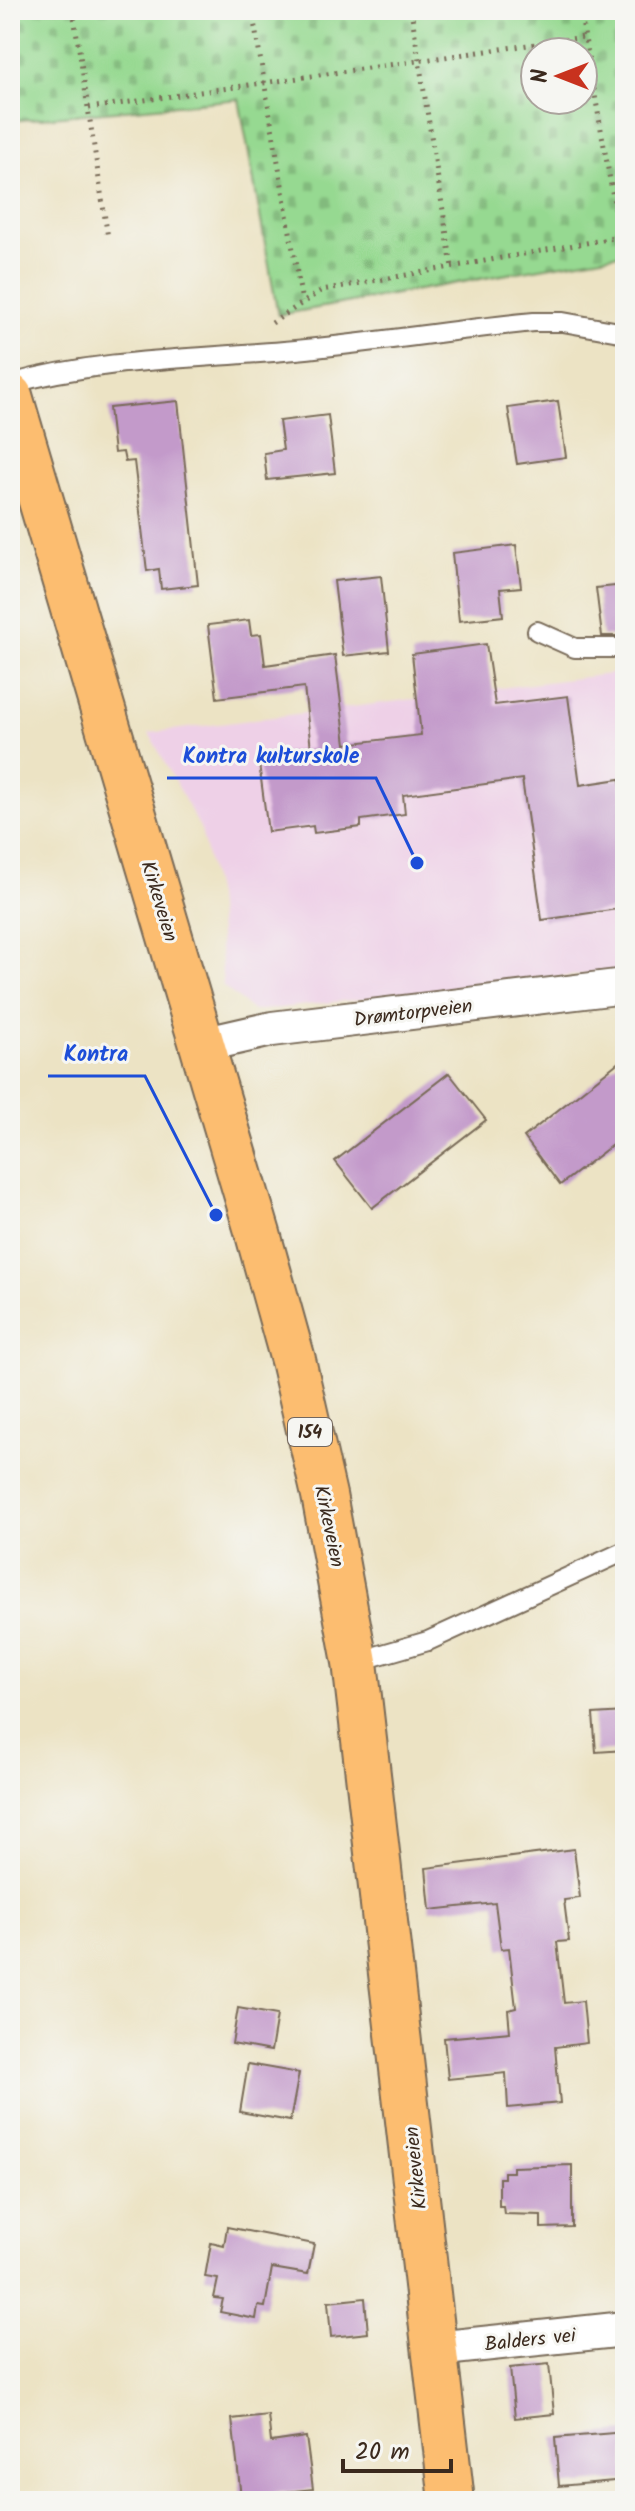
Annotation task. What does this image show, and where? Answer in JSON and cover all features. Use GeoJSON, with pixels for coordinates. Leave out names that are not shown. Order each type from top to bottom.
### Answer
{"type":"FeatureCollection","features":[{"type":"Feature","properties":{"kind":"main road","name":"Kirkeveien"},"geometry":{"type":"LineString","coordinates":[[10,396],[293,1360],[324,1495],[355,1662],[452,2501]]}},
{"type":"Feature","properties":{"kind":"street","name":"Drømtorpveien"},"geometry":{"type":"LineString","coordinates":[[202,1045],[272,1029],[625,986]]}},
{"type":"Feature","properties":{"kind":"street","name":"Balders vei"},"geometry":{"type":"LineString","coordinates":[[435,2349],[625,2329]]}},
{"type":"Feature","properties":{"kind":"lane"},"geometry":{"type":"LineString","coordinates":[[10,384],[79,369],[144,361],[311,349],[534,322],[563,322],[625,333]]}},
{"type":"Feature","properties":{"kind":"lane"},"geometry":{"type":"LineString","coordinates":[[537,631],[575,648],[625,648]]}},
{"type":"Feature","properties":{"kind":"lane"},"geometry":{"type":"LineString","coordinates":[[355,1662],[428,1641],[625,1551]]}},
{"type":"Feature","properties":{"kind":"path"},"geometry":{"type":"LineString","coordinates":[[73,10],[108,238]]}},
{"type":"Feature","properties":{"kind":"path"},"geometry":{"type":"LineString","coordinates":[[252,10],[302,302]]}},
{"type":"Feature","properties":{"kind":"path"},"geometry":{"type":"LineString","coordinates":[[411,10],[452,267]]}},
{"type":"Feature","properties":{"kind":"path"},"geometry":{"type":"LineString","coordinates":[[580,10],[584,36]]}},
{"type":"Feature","properties":{"kind":"path"},"geometry":{"type":"LineString","coordinates":[[89,108],[519,46]]}},
{"type":"Feature","properties":{"kind":"path"},"geometry":{"type":"LineString","coordinates":[[274,323],[322,290],[623,237],[599,114]]}},
{"type":"Feature","properties":{"kind":"shaded area"},"geometry":{"type":"Polygon","coordinates":[[[625,672],[625,970],[253,1011],[223,986],[216,896],[201,830],[149,733],[625,672]]]}},
{"type":"Feature","properties":{"kind":"green space"},"geometry":{"type":"Polygon","coordinates":[[[10,10],[625,10],[625,253],[278,315],[239,99],[10,121],[10,10]]]}},
{"type":"Feature","properties":{"kind":"building"},"geometry":{"type":"Polygon","coordinates":[[[178,401],[198,585],[161,589],[159,569],[147,571],[134,461],[125,462],[123,452],[114,453],[109,408],[178,401]]]}},
{"type":"Feature","properties":{"kind":"building"},"geometry":{"type":"Polygon","coordinates":[[[558,401],[566,457],[517,464],[508,408],[558,401]]]}},
{"type":"Feature","properties":{"kind":"building"},"geometry":{"type":"Polygon","coordinates":[[[328,415],[335,473],[267,480],[264,453],[283,450],[279,421],[328,415]]]}},
{"type":"Feature","properties":{"kind":"building"},"geometry":{"type":"Polygon","coordinates":[[[516,545],[521,587],[500,589],[503,616],[459,621],[452,553],[516,545]]]}},
{"type":"Feature","properties":{"kind":"building"},"geometry":{"type":"Polygon","coordinates":[[[381,576],[389,651],[343,656],[334,581],[381,576]]]}},
{"type":"Feature","properties":{"kind":"building"},"geometry":{"type":"Polygon","coordinates":[[[625,585],[625,636],[602,636],[596,588],[625,585]]]}},
{"type":"Feature","properties":{"kind":"building"},"geometry":{"type":"Polygon","coordinates":[[[249,620],[251,635],[261,634],[265,665],[335,655],[346,744],[421,735],[412,654],[486,644],[495,705],[568,696],[580,785],[620,779],[625,816],[625,908],[542,920],[522,779],[403,795],[405,814],[361,820],[361,827],[314,833],[313,826],[268,832],[258,756],[311,749],[304,687],[217,698],[208,625],[249,620]]]}},
{"type":"Feature","properties":{"kind":"building"},"geometry":{"type":"Polygon","coordinates":[[[625,1057],[625,1135],[560,1185],[524,1137],[625,1057]]]}},
{"type":"Feature","properties":{"kind":"building"},"geometry":{"type":"Polygon","coordinates":[[[449,1073],[486,1120],[372,1208],[335,1161],[449,1073]]]}},
{"type":"Feature","properties":{"kind":"building"},"geometry":{"type":"Polygon","coordinates":[[[625,1712],[625,1750],[596,1752],[593,1714],[625,1712]]]}},
{"type":"Feature","properties":{"kind":"building"},"geometry":{"type":"Polygon","coordinates":[[[574,1849],[580,1898],[564,1900],[569,1941],[557,1942],[564,2003],[583,2001],[587,2043],[555,2047],[560,2103],[508,2108],[506,2073],[448,2079],[444,2038],[510,2032],[508,2010],[516,2008],[509,1948],[501,1949],[495,1903],[430,1910],[426,1868],[574,1849]]]}},
{"type":"Feature","properties":{"kind":"building"},"geometry":{"type":"Polygon","coordinates":[[[238,2008],[277,2015],[271,2051],[232,2044],[238,2008]]]}},
{"type":"Feature","properties":{"kind":"building"},"geometry":{"type":"Polygon","coordinates":[[[248,2064],[299,2073],[290,2121],[240,2112],[248,2064]]]}},
{"type":"Feature","properties":{"kind":"building"},"geometry":{"type":"Polygon","coordinates":[[[572,2165],[572,2227],[541,2228],[541,2215],[504,2214],[503,2206],[499,2206],[499,2178],[504,2178],[504,2172],[513,2172],[513,2167],[572,2165]]]}},
{"type":"Feature","properties":{"kind":"building"},"geometry":{"type":"Polygon","coordinates":[[[227,2227],[314,2244],[308,2274],[272,2268],[265,2307],[258,2306],[256,2319],[220,2312],[223,2299],[214,2298],[218,2279],[205,2277],[211,2243],[224,2246],[227,2227]]]}},
{"type":"Feature","properties":{"kind":"building"},"geometry":{"type":"Polygon","coordinates":[[[365,2298],[368,2333],[331,2337],[328,2302],[365,2298]]]}},
{"type":"Feature","properties":{"kind":"building"},"geometry":{"type":"Polygon","coordinates":[[[549,2364],[554,2414],[515,2418],[510,2368],[549,2364]]]}},
{"type":"Feature","properties":{"kind":"building"},"geometry":{"type":"Polygon","coordinates":[[[268,2415],[271,2442],[306,2437],[313,2489],[241,2497],[232,2419],[268,2415]]]}},
{"type":"Feature","properties":{"kind":"building"},"geometry":{"type":"Polygon","coordinates":[[[625,2432],[625,2480],[559,2486],[555,2438],[625,2432]]]}},
{"type":"Feature","properties":{"kind":"place","name":"Kontra kulturskole"},"geometry":{"type":"Point","coordinates":[417,863]}},
{"type":"Feature","properties":{"kind":"place","name":"Kontra"},"geometry":{"type":"Point","coordinates":[216,1215]}}]}
